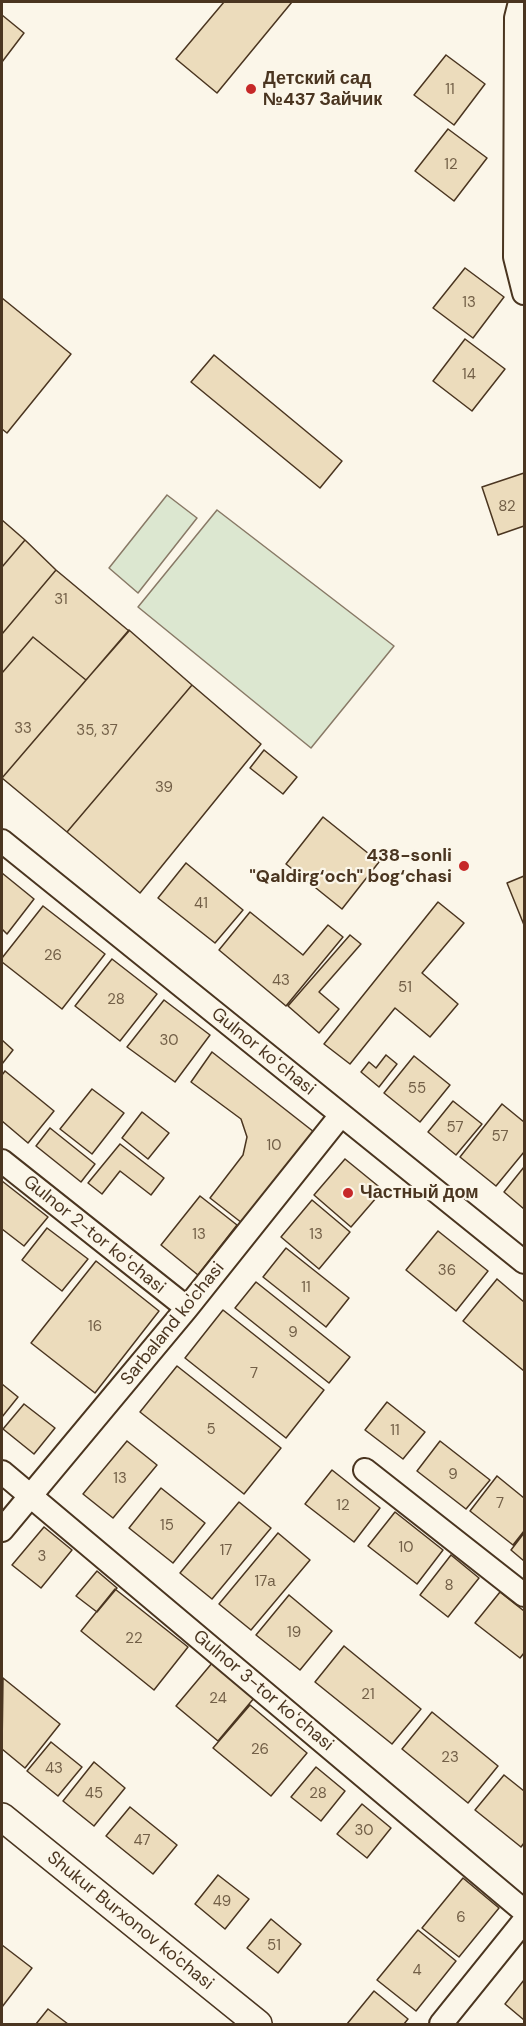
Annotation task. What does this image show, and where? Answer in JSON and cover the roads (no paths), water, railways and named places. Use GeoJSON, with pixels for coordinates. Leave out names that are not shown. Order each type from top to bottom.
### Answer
{"type":"FeatureCollection","features":[{"type":"Feature","properties":{"kind":"street"},"geometry":{"type":"LineString","coordinates":[[520,2],[516,18],[515,257],[525,293]]}},
{"type":"Feature","properties":{"kind":"street","name":"Gulnor koʻchasi"},"geometry":{"type":"LineString","coordinates":[[2,841],[525,1263]]}},
{"type":"Feature","properties":{"kind":"street","name":"Sarbaland ko'chasi"},"geometry":{"type":"LineString","coordinates":[[2,1530],[187,1308],[341,1115]]}},
{"type":"Feature","properties":{"kind":"street","name":"Gulnor 2-tor koʻchasi"},"geometry":{"type":"LineString","coordinates":[[2,1161],[187,1308]]}},
{"type":"Feature","properties":{"kind":"street"},"geometry":{"type":"LineString","coordinates":[[366,1470],[525,1595]]}},
{"type":"Feature","properties":{"kind":"street","name":"Gulnor 3-tor koʻchasi"},"geometry":{"type":"LineString","coordinates":[[2,1472],[525,1911]]}},
{"type":"Feature","properties":{"kind":"street","name":"Shukur Burxonov ko'chasi"},"geometry":{"type":"LineString","coordinates":[[2,1817],[258,2025]]}},
{"type":"Feature","properties":{"kind":"street"},"geometry":{"type":"LineString","coordinates":[[441,2025],[525,1921]]}},
{"type":"Feature","properties":{"kind":"place","name":"Детский сад №437 Зайчик"},"geometry":{"type":"Point","coordinates":[251,89]}},
{"type":"Feature","properties":{"kind":"place","name":"438-sonli \"Qaldirg‘och\" bog‘chasi"},"geometry":{"type":"Point","coordinates":[464,866]}},
{"type":"Feature","properties":{"kind":"place","name":"Частный дом"},"geometry":{"type":"Point","coordinates":[348,1193]}}]}
